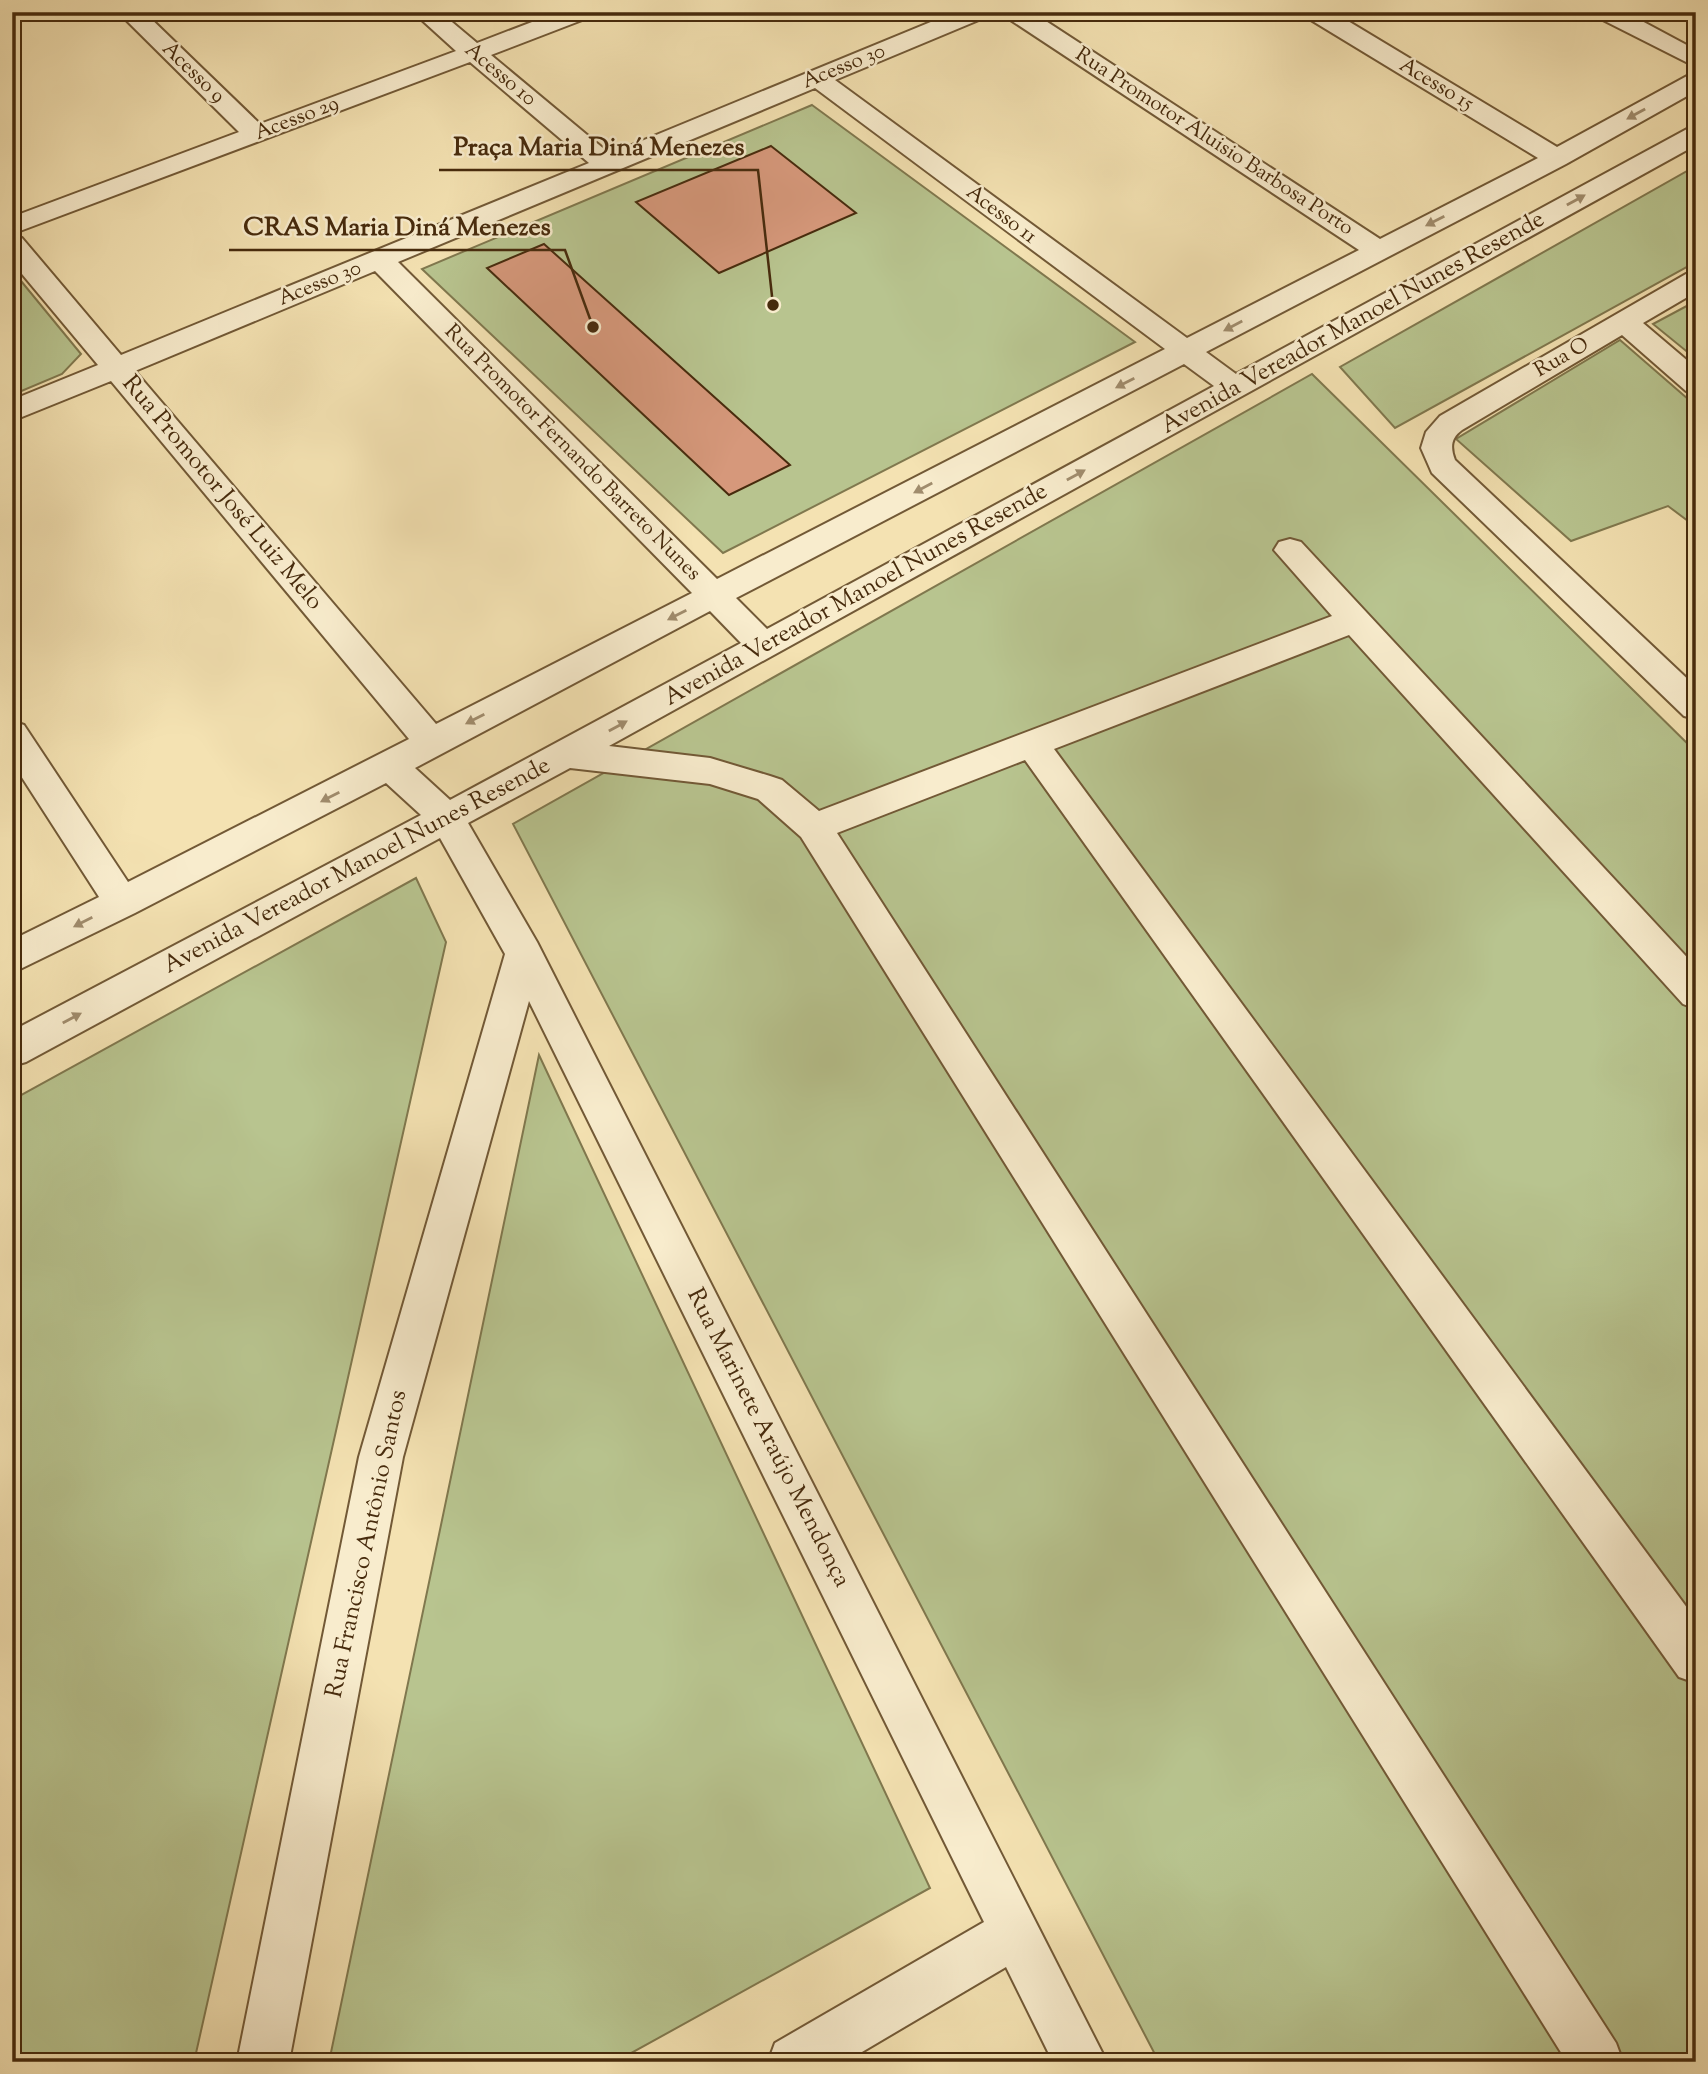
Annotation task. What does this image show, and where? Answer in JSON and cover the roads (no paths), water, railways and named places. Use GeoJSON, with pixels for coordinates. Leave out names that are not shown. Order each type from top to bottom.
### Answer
{"type":"FeatureCollection","features":[{"type":"Feature","properties":{"kind":"street","name":"Acesso 9"},"geometry":{"type":"LineString","coordinates":[[130,12],[256,134]]}},
{"type":"Feature","properties":{"kind":"street","name":"Acesso 10"},"geometry":{"type":"LineString","coordinates":[[425,12],[607,165]]}},
{"type":"Feature","properties":{"kind":"street","name":"Acesso 29"},"geometry":{"type":"LineString","coordinates":[[12,226],[581,12]]}},
{"type":"Feature","properties":{"kind":"street","name":"Acesso 30"},"geometry":{"type":"LineString","coordinates":[[12,411],[977,12]]}},
{"type":"Feature","properties":{"kind":"street","name":"Rua Promotor Aluisio Barbosa Porto"},"geometry":{"type":"LineString","coordinates":[[1015,12],[1378,250]]}},
{"type":"Feature","properties":{"kind":"street","name":"Acesso 15"},"geometry":{"type":"LineString","coordinates":[[1315,12],[1558,158]]}},
{"type":"Feature","properties":{"kind":"street"},"geometry":{"type":"LineString","coordinates":[[1606,12],[1696,60]]}},
{"type":"Feature","properties":{"kind":"street","name":"Acesso 11"},"geometry":{"type":"LineString","coordinates":[[817,78],[1235,387]]}},
{"type":"Feature","properties":{"kind":"street","name":"Avenida Vereador Manoel Nunes Resende"},"geometry":{"type":"LineString","coordinates":[[12,958],[390,766],[431,742],[1558,158],[1696,81]]}},
{"type":"Feature","properties":{"kind":"street","name":"Avenida Vereador Manoel Nunes Resende"},"geometry":{"type":"LineString","coordinates":[[12,1050],[566,754],[1696,134]]}},
{"type":"Feature","properties":{"kind":"street","name":"Rua Promotor José Luiz Melo"},"geometry":{"type":"LineString","coordinates":[[12,244],[431,742]]}},
{"type":"Feature","properties":{"kind":"street","name":"Rua Promotor Fernando Barreto Nunes"},"geometry":{"type":"LineString","coordinates":[[380,260],[764,646]]}},
{"type":"Feature","properties":{"kind":"street","name":"Rua O"},"geometry":{"type":"LineString","coordinates":[[1696,280],[1451,423],[1443,429],[1436,443],[1436,451],[1443,466],[1696,707]]}},
{"type":"Feature","properties":{"kind":"street"},"geometry":{"type":"LineString","coordinates":[[1624,321],[1696,384]]}},
{"type":"Feature","properties":{"kind":"street"},"geometry":{"type":"LineString","coordinates":[[1290,550],[1696,993]]}},
{"type":"Feature","properties":{"kind":"street"},"geometry":{"type":"LineString","coordinates":[[814,827],[1353,621]]}},
{"type":"Feature","properties":{"kind":"street"},"geometry":{"type":"LineString","coordinates":[[12,733],[122,903]]}},
{"type":"Feature","properties":{"kind":"street"},"geometry":{"type":"LineString","coordinates":[[1032,744],[1696,1660]]}},
{"type":"Feature","properties":{"kind":"street"},"geometry":{"type":"LineString","coordinates":[[566,754],[710,771],[770,789],[814,827],[1597,2062]]}},
{"type":"Feature","properties":{"kind":"street","name":"Rua Marinete Araújo Mendonça"},"geometry":{"type":"LineString","coordinates":[[390,766],[447,818],[524,953],[1081,2062]]}},
{"type":"Feature","properties":{"kind":"street","name":"Rua Francisco Antônio Santos"},"geometry":{"type":"LineString","coordinates":[[263,2062],[380,1457],[524,953]]}},
{"type":"Feature","properties":{"kind":"street"},"geometry":{"type":"LineString","coordinates":[[794,2062],[1016,1932]]}},
{"type":"Feature","properties":{"kind":"place","name":"Praça Maria Diná Menezes"},"geometry":{"type":"Point","coordinates":[773,305]}},
{"type":"Feature","properties":{"kind":"place","name":"CRAS Maria Diná Menezes"},"geometry":{"type":"Point","coordinates":[593,327]}}]}
